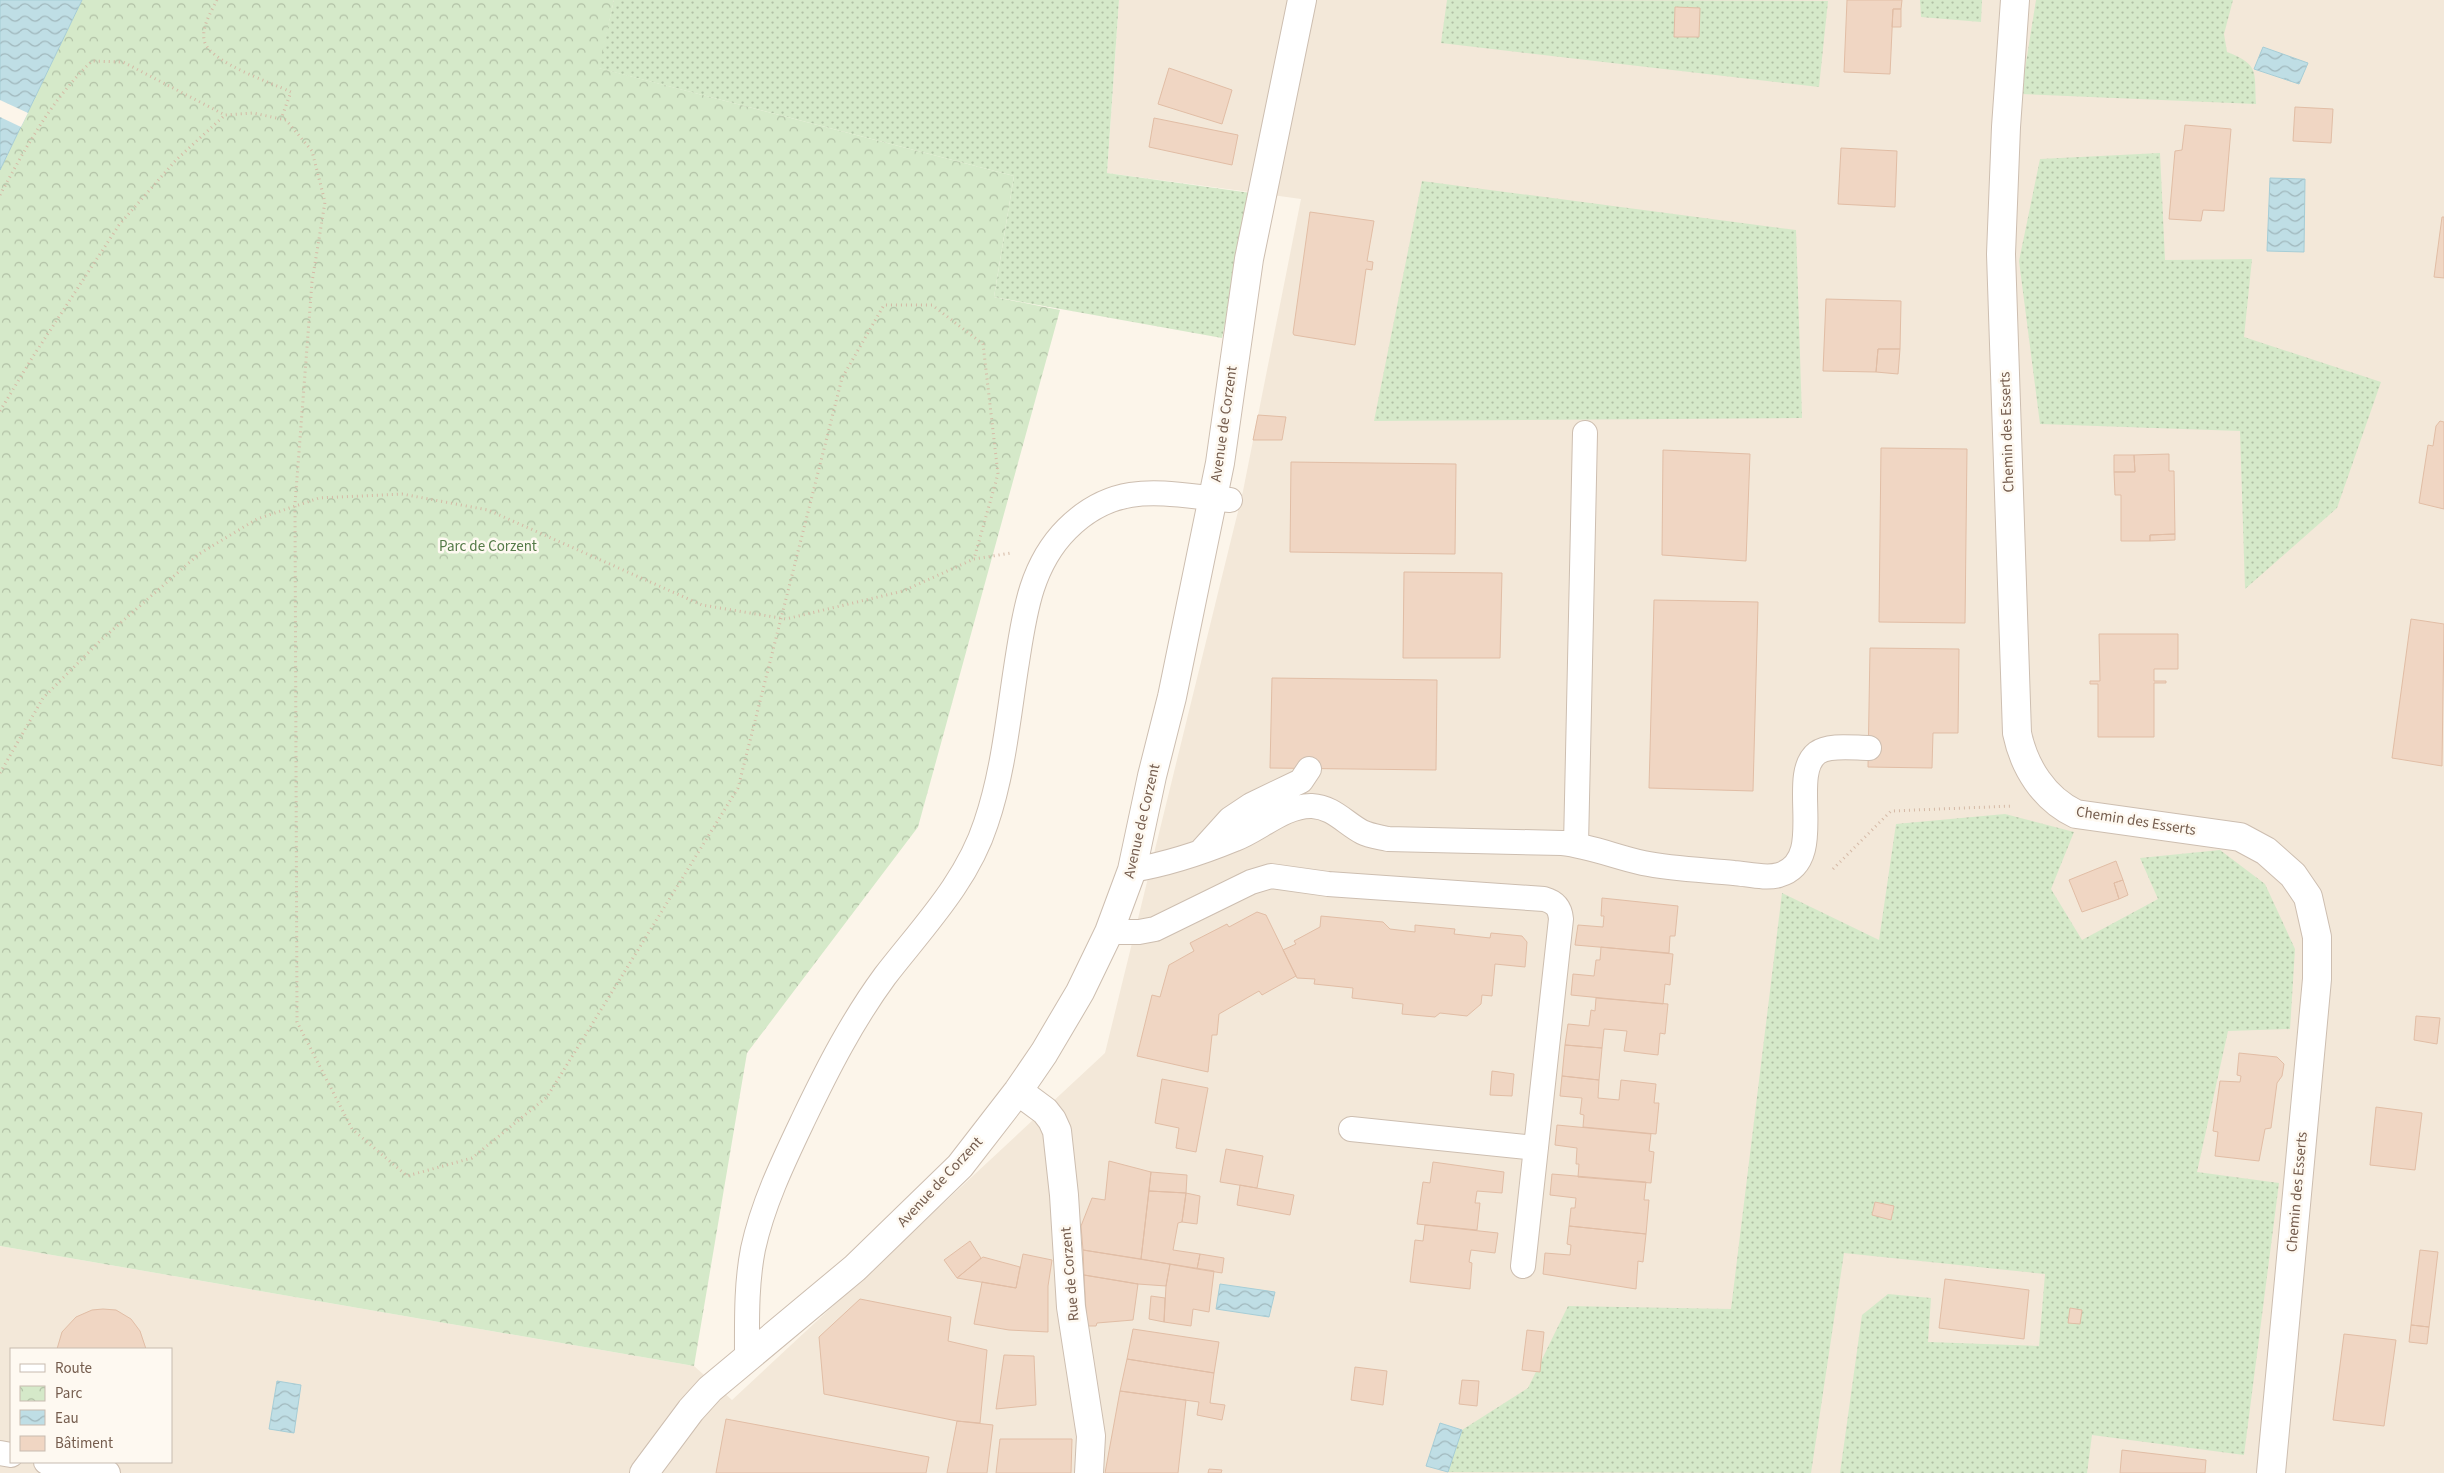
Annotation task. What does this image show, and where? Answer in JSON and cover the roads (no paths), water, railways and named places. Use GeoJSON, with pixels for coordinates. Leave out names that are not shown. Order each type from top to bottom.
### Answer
{"type":"FeatureCollection","features":[{"type":"Feature","properties":{"kind":"street","name":"Avenue de Corzent"},"geometry":{"type":"LineString","coordinates":[[644,1473],[701,1398],[855,1268],[915,1212],[960,1166],[1018,1091],[1080,992],[1109,932],[1132,870],[1152,776],[1222,499],[1249,259],[1302,0]]}},
{"type":"Feature","properties":{"kind":"street","name":"Chemin des Esserts"},"geometry":{"type":"LineString","coordinates":[[2015,0],[2006,127],[2001,254],[2017,733],[2020,746],[2032,772],[2058,804],[2076,814],[2240,837],[2266,851],[2293,875],[2308,897],[2317,937],[2317,979],[2271,1473]]}},
{"type":"Feature","properties":{"kind":"street","name":"Rue de Corzent"},"geometry":{"type":"LineString","coordinates":[[1018,1091],[1045,1111],[1057,1131],[1064,1195],[1071,1307],[1091,1436],[1089,1473]]}},
{"type":"Feature","properties":{"kind":"lane"},"geometry":{"type":"LineString","coordinates":[[1576,845],[1585,433]]}},
{"type":"Feature","properties":{"kind":"lane"},"geometry":{"type":"LineString","coordinates":[[748,1357],[746,1300],[752,1253],[762,1216],[782,1163],[850,1026],[885,976],[954,888],[985,827],[1000,770],[1028,600],[1032,583],[1047,552],[1078,519],[1102,503],[1116,498],[1130,494],[1164,492],[1222,499]]}},
{"type":"Feature","properties":{"kind":"lane"},"geometry":{"type":"LineString","coordinates":[[1132,870],[1166,864],[1199,853],[1244,835],[1290,811],[1314,806],[1329,810],[1363,832],[1388,839],[1576,845],[1656,866],[1774,876],[1787,872],[1798,861],[1804,847],[1807,773],[1816,753],[1828,748],[1869,748]]}},
{"type":"Feature","properties":{"kind":"lane"},"geometry":{"type":"LineString","coordinates":[[1199,853],[1230,820],[1251,805],[1301,781],[1308,769]]}},
{"type":"Feature","properties":{"kind":"lane"},"geometry":{"type":"LineString","coordinates":[[1109,932],[1139,932],[1155,929],[1251,882],[1271,876],[1328,884],[1550,900],[1558,907],[1561,919],[1523,1266]]}},
{"type":"Feature","properties":{"kind":"lane"},"geometry":{"type":"LineString","coordinates":[[1351,1129],[1536,1148]]}},
{"type":"Feature","properties":{"kind":"lane"},"geometry":{"type":"LineString","coordinates":[[52,1463],[108,1473]]}},
{"type":"Feature","properties":{"kind":"water"},"geometry":{"type":"Polygon","coordinates":[[[0,0],[82,0],[0,170],[0,0]]]}},
{"type":"Feature","properties":{"kind":"water"},"geometry":{"type":"Polygon","coordinates":[[[2263,47],[2308,63],[2299,84],[2254,69],[2263,47]]]}},
{"type":"Feature","properties":{"kind":"water"},"geometry":{"type":"Polygon","coordinates":[[[2270,178],[2305,179],[2304,252],[2267,251],[2270,178]]]}},
{"type":"Feature","properties":{"kind":"water"},"geometry":{"type":"Polygon","coordinates":[[[1220,1284],[1275,1292],[1269,1317],[1216,1309],[1220,1284]]]}},
{"type":"Feature","properties":{"kind":"water"},"geometry":{"type":"Polygon","coordinates":[[[277,1381],[301,1385],[294,1433],[269,1429],[277,1381]]]}},
{"type":"Feature","properties":{"kind":"water"},"geometry":{"type":"Polygon","coordinates":[[[1440,1423],[1462,1430],[1448,1472],[1426,1466],[1440,1423]]]}},
{"type":"Feature","properties":{"kind":"park label","name":"Parc de Corzent"},"geometry":{"type":"Point","coordinates":[488,546]}}]}
